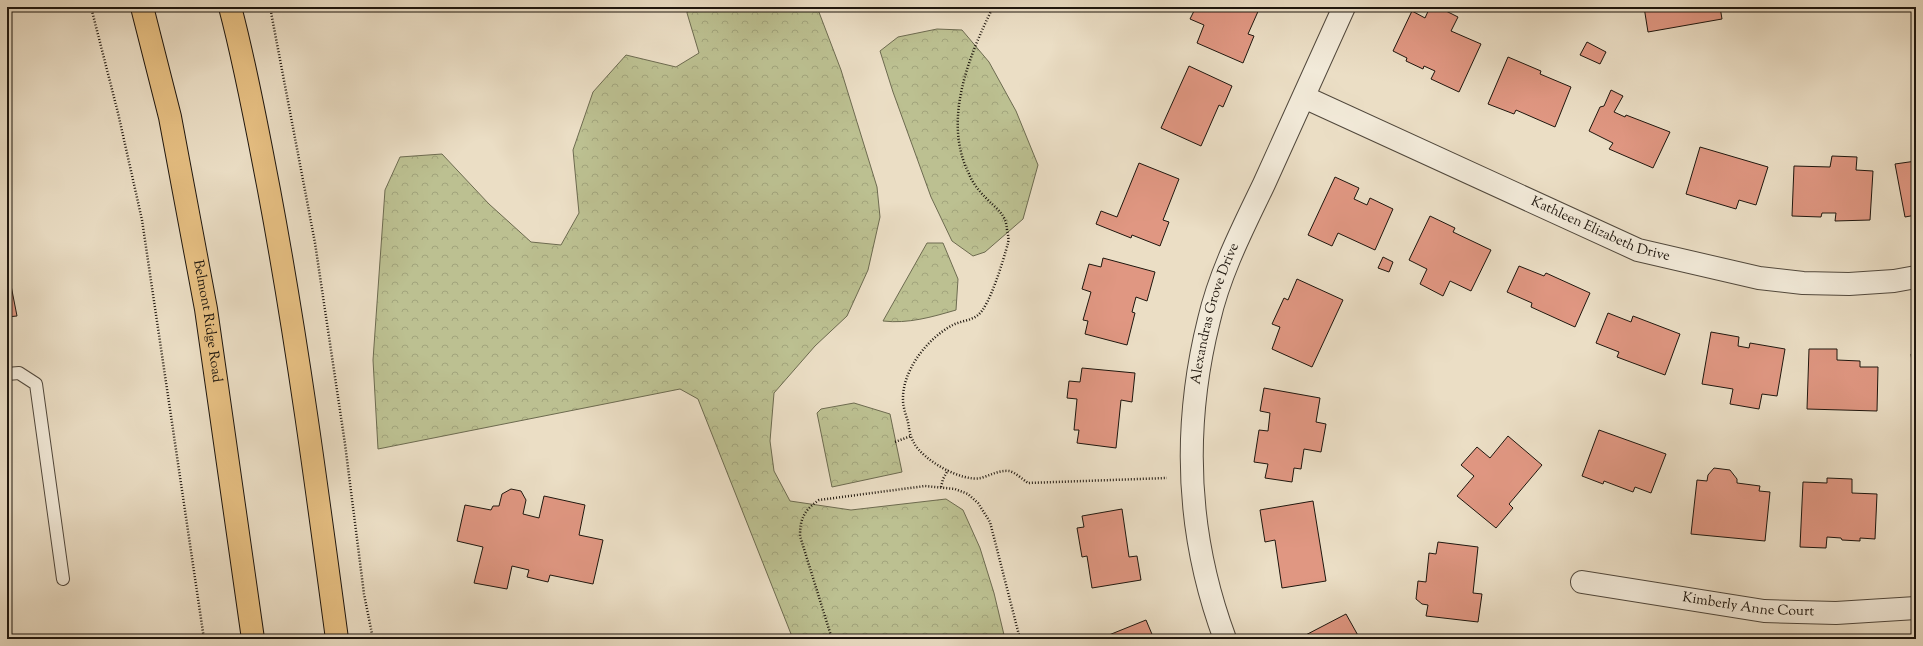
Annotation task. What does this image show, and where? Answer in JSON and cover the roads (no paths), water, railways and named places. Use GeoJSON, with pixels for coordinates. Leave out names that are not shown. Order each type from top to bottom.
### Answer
{"type":"FeatureCollection","features":[{"type":"Feature","properties":{"kind":"main road","name":"Belmont Ridge Road"},"geometry":{"type":"LineString","coordinates":[[142,7],[170,117],[206,309],[253,639]]}},
{"type":"Feature","properties":{"kind":"main road"},"geometry":{"type":"LineString","coordinates":[[230,7],[245,62],[287,286],[311,443],[337,639]]}},
{"type":"Feature","properties":{"kind":"street","name":"Alexandras Grove Drive"},"geometry":{"type":"LineString","coordinates":[[1225,639],[1213,607],[1200,552],[1192,497],[1191,430],[1197,374],[1209,319],[1226,264],[1344,7]]}},
{"type":"Feature","properties":{"kind":"street","name":"Kathleen Elizabeth Drive"},"geometry":{"type":"LineString","coordinates":[[1304,96],[1638,250],[1759,278],[1804,283],[1849,284],[1894,281],[1916,277]]}},
{"type":"Feature","properties":{"kind":"street","name":"Kimberly Anne Court"},"geometry":{"type":"LineString","coordinates":[[1582,582],[1764,611],[1836,613],[1916,608]]}},
{"type":"Feature","properties":{"kind":"lane"},"geometry":{"type":"LineString","coordinates":[[7,374],[19,373],[36,384],[63,579]]}}]}
